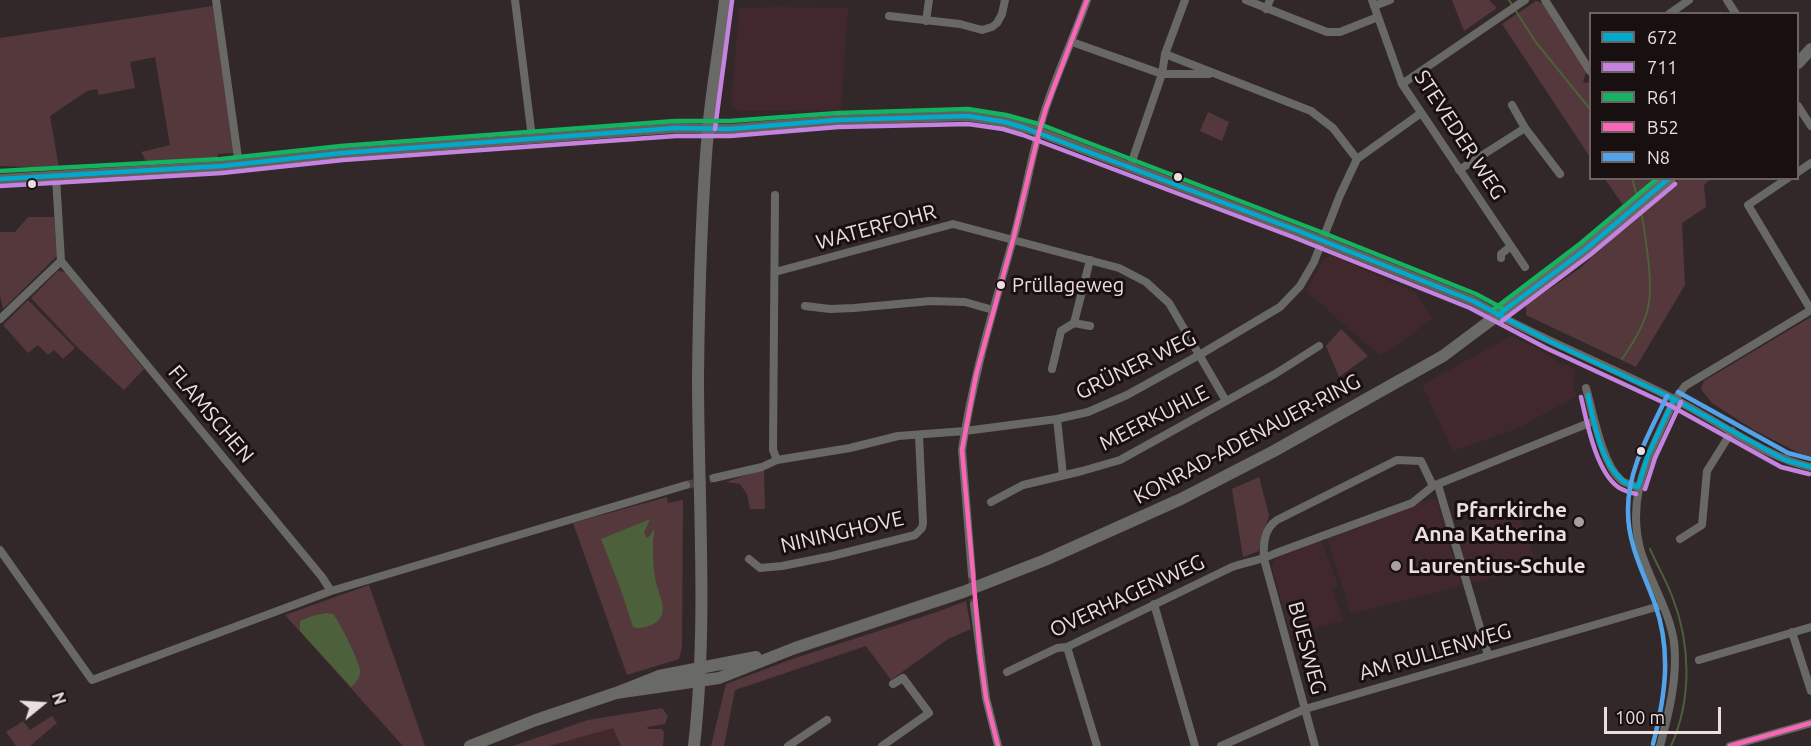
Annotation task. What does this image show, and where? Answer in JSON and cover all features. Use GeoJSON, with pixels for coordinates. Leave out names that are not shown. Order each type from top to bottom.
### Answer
{"type":"FeatureCollection","features":[{"type":"Feature","properties":{"kind":"main road"},"geometry":{"type":"LineString","coordinates":[[694,746],[701,674],[702,545],[698,376],[701,247],[708,128],[725,0]]}},
{"type":"Feature","properties":{"kind":"main road"},"geometry":{"type":"LineString","coordinates":[[1799,61],[1811,50]]}},
{"type":"Feature","properties":{"kind":"main road","name":"KONRAD-ADENAUER-RING"},"geometry":{"type":"LineString","coordinates":[[470,746],[536,720],[616,693],[701,674],[719,678],[795,648],[963,592],[1045,560],[1134,521],[1243,468],[1443,356],[1586,249],[1668,180]]}},
{"type":"Feature","properties":{"kind":"street"},"geometry":{"type":"LineString","coordinates":[[216,0],[239,165]]}},
{"type":"Feature","properties":{"kind":"street"},"geometry":{"type":"LineString","coordinates":[[515,0],[532,138]]}},
{"type":"Feature","properties":{"kind":"street"},"geometry":{"type":"LineString","coordinates":[[926,21],[929,0]]}},
{"type":"Feature","properties":{"kind":"street"},"geometry":{"type":"LineString","coordinates":[[889,16],[960,24],[982,30],[992,27],[1002,14],[1005,0]]}},
{"type":"Feature","properties":{"kind":"street"},"geometry":{"type":"LineString","coordinates":[[972,575],[962,450],[976,375],[1046,108],[1087,0]]}},
{"type":"Feature","properties":{"kind":"street"},"geometry":{"type":"LineString","coordinates":[[1130,167],[1162,74],[1165,54],[1185,0]]}},
{"type":"Feature","properties":{"kind":"street"},"geometry":{"type":"LineString","coordinates":[[1246,0],[1332,33],[1378,17]]}},
{"type":"Feature","properties":{"kind":"street"},"geometry":{"type":"LineString","coordinates":[[1266,9],[1270,0]]}},
{"type":"Feature","properties":{"kind":"street","name":"STEVEDER WEG"},"geometry":{"type":"LineString","coordinates":[[1390,0],[1373,3],[1402,84],[1525,267]]}},
{"type":"Feature","properties":{"kind":"street"},"geometry":{"type":"LineString","coordinates":[[1545,0],[1589,69]]}},
{"type":"Feature","properties":{"kind":"street"},"geometry":{"type":"LineString","coordinates":[[1672,12],[1689,0]]}},
{"type":"Feature","properties":{"kind":"street"},"geometry":{"type":"LineString","coordinates":[[1402,84],[1524,1]]}},
{"type":"Feature","properties":{"kind":"street"},"geometry":{"type":"LineString","coordinates":[[1072,42],[1162,74],[1214,74]]}},
{"type":"Feature","properties":{"kind":"street"},"geometry":{"type":"LineString","coordinates":[[1165,54],[1311,111],[1338,133],[1357,159],[1421,113]]}},
{"type":"Feature","properties":{"kind":"street"},"geometry":{"type":"LineString","coordinates":[[1512,105],[1525,129],[1560,174]]}},
{"type":"Feature","properties":{"kind":"street"},"geometry":{"type":"LineString","coordinates":[[1799,109],[1811,126]]}},
{"type":"Feature","properties":{"kind":"street"},"geometry":{"type":"LineString","coordinates":[[0,180],[239,165],[342,153],[676,128],[729,129],[910,117],[968,116],[1005,122],[1039,132],[1323,241],[1473,302],[1549,341],[1674,399],[1785,459],[1811,467]]}},
{"type":"Feature","properties":{"kind":"street"},"geometry":{"type":"LineString","coordinates":[[1459,170],[1525,129]]}},
{"type":"Feature","properties":{"kind":"street","name":"GRÜNER WEG"},"geometry":{"type":"LineString","coordinates":[[714,478],[762,467],[777,460],[850,448],[898,436],[965,431],[1057,419],[1088,412],[1127,395],[1280,307],[1300,286],[1323,241],[1340,195],[1357,159]]}},
{"type":"Feature","properties":{"kind":"street"},"geometry":{"type":"LineString","coordinates":[[0,319],[62,261],[56,177]]}},
{"type":"Feature","properties":{"kind":"street"},"geometry":{"type":"LineString","coordinates":[[1660,746],[1673,689],[1675,662],[1672,633],[1639,542],[1635,509],[1638,487],[1648,455],[1674,399],[1692,380],[1811,310],[1748,205],[1785,180]]}},
{"type":"Feature","properties":{"kind":"street"},"geometry":{"type":"LineString","coordinates":[[775,195],[772,350],[773,450],[777,460]]}},
{"type":"Feature","properties":{"kind":"street","name":"WATERFOHR"},"geometry":{"type":"LineString","coordinates":[[775,272],[953,224],[1130,272],[1161,294],[1173,308],[1201,354]]}},
{"type":"Feature","properties":{"kind":"street"},"geometry":{"type":"LineString","coordinates":[[1502,258],[1501,254],[1511,246]]}},
{"type":"Feature","properties":{"kind":"street"},"geometry":{"type":"LineString","coordinates":[[1074,323],[1090,260]]}},
{"type":"Feature","properties":{"kind":"street","name":"FLAMSCHEN"},"geometry":{"type":"LineString","coordinates":[[62,261],[322,577],[331,591]]}},
{"type":"Feature","properties":{"kind":"street"},"geometry":{"type":"LineString","coordinates":[[805,306],[830,309],[931,301],[965,302],[993,310]]}},
{"type":"Feature","properties":{"kind":"street"},"geometry":{"type":"LineString","coordinates":[[1052,369],[1061,331],[1074,323],[1090,326]]}},
{"type":"Feature","properties":{"kind":"street","name":"MEERKUHLE"},"geometry":{"type":"LineString","coordinates":[[991,502],[1023,485],[1120,460],[1298,361],[1319,346]]}},
{"type":"Feature","properties":{"kind":"street","name":"MEERKUHLE"},"geometry":{"type":"LineString","coordinates":[[1201,354],[1226,401]]}},
{"type":"Feature","properties":{"kind":"street"},"geometry":{"type":"LineString","coordinates":[[1586,388],[1594,421],[1612,470],[1623,482],[1638,487]]}},
{"type":"Feature","properties":{"kind":"street"},"geometry":{"type":"LineString","coordinates":[[1057,419],[1063,475]]}},
{"type":"Feature","properties":{"kind":"street","name":"OVERHAGENWEG"},"geometry":{"type":"LineString","coordinates":[[1007,672],[1057,648],[1067,647],[1232,567],[1254,559],[1264,559],[1412,503],[1436,485],[1594,421]]}},
{"type":"Feature","properties":{"kind":"street"},"geometry":{"type":"LineString","coordinates":[[1680,539],[1702,525],[1707,471],[1732,431]]}},
{"type":"Feature","properties":{"kind":"street","name":"NININGHOVE"},"geometry":{"type":"LineString","coordinates":[[749,560],[760,568],[782,566],[908,537],[919,532],[923,523],[919,435]]}},
{"type":"Feature","properties":{"kind":"street"},"geometry":{"type":"LineString","coordinates":[[1264,559],[1263,545],[1266,534],[1274,522],[1397,460],[1421,461],[1436,485],[1488,656]]}},
{"type":"Feature","properties":{"kind":"street"},"geometry":{"type":"LineString","coordinates":[[0,550],[92,680],[331,591],[686,485]]}},
{"type":"Feature","properties":{"kind":"street","name":"BUESWEG"},"geometry":{"type":"LineString","coordinates":[[1264,559],[1315,746]]}},
{"type":"Feature","properties":{"kind":"street"},"geometry":{"type":"LineString","coordinates":[[1155,604],[1195,746]]}},
{"type":"Feature","properties":{"kind":"street"},"geometry":{"type":"LineString","coordinates":[[974,605],[986,698],[998,746]]}},
{"type":"Feature","properties":{"kind":"street","name":"AM RULLENWEG"},"geometry":{"type":"LineString","coordinates":[[1221,746],[1305,710],[1663,605]]}},
{"type":"Feature","properties":{"kind":"street"},"geometry":{"type":"LineString","coordinates":[[1700,660],[1811,627]]}},
{"type":"Feature","properties":{"kind":"street"},"geometry":{"type":"LineString","coordinates":[[1792,632],[1811,692]]}},
{"type":"Feature","properties":{"kind":"street"},"geometry":{"type":"LineString","coordinates":[[1067,647],[1097,746]]}},
{"type":"Feature","properties":{"kind":"street"},"geometry":{"type":"LineString","coordinates":[[882,746],[929,713],[903,678],[893,684]]}},
{"type":"Feature","properties":{"kind":"street"},"geometry":{"type":"LineString","coordinates":[[788,746],[827,720]]}},
{"type":"Feature","properties":{"kind":"street"},"geometry":{"type":"LineString","coordinates":[[1730,746],[1811,723]]}},
{"type":"Feature","properties":{"kind":"shaded area"},"geometry":{"type":"Polygon","coordinates":[[[1452,0],[1489,0],[1497,8],[1464,31],[1452,0]]]}},
{"type":"Feature","properties":{"kind":"shaded area"},"geometry":{"type":"Polygon","coordinates":[[[1536,1],[1544,4],[1587,68],[1583,83],[1589,82],[1589,155],[1502,24],[1536,1]]]}},
{"type":"Feature","properties":{"kind":"shaded area"},"geometry":{"type":"Polygon","coordinates":[[[213,6],[234,153],[218,154],[218,158],[147,163],[141,152],[170,145],[155,57],[130,62],[135,88],[99,95],[97,89],[87,91],[50,116],[59,168],[0,166],[0,38],[213,6]]]}},
{"type":"Feature","properties":{"kind":"shaded area"},"geometry":{"type":"Polygon","coordinates":[[[739,8],[848,8],[841,110],[740,111],[731,106],[739,8]]]}},
{"type":"Feature","properties":{"kind":"shaded area"},"geometry":{"type":"Polygon","coordinates":[[[1208,112],[1229,122],[1222,141],[1200,131],[1208,112]]]}},
{"type":"Feature","properties":{"kind":"shaded area"},"geometry":{"type":"Polygon","coordinates":[[[1606,180],[1659,180],[1625,208],[1606,180]]]}},
{"type":"Feature","properties":{"kind":"shaded area"},"geometry":{"type":"Polygon","coordinates":[[[1678,180],[1710,180],[1704,185],[1706,207],[1682,223],[1685,285],[1636,367],[1526,315],[1526,305],[1579,269],[1678,180]]]}},
{"type":"Feature","properties":{"kind":"shaded area"},"geometry":{"type":"Polygon","coordinates":[[[28,217],[54,217],[57,256],[3,309],[0,296],[0,232],[15,232],[28,217]]]}},
{"type":"Feature","properties":{"kind":"shaded area"},"geometry":{"type":"Polygon","coordinates":[[[1332,255],[1416,293],[1433,319],[1380,356],[1306,291],[1324,259],[1332,255]]]}},
{"type":"Feature","properties":{"kind":"shaded area"},"geometry":{"type":"Polygon","coordinates":[[[58,271],[65,272],[144,369],[124,390],[76,346],[31,298],[58,271]]]}},
{"type":"Feature","properties":{"kind":"shaded area"},"geometry":{"type":"Polygon","coordinates":[[[28,300],[75,348],[63,359],[54,350],[48,355],[38,345],[28,353],[3,325],[28,300]]]}},
{"type":"Feature","properties":{"kind":"shaded area"},"geometry":{"type":"Polygon","coordinates":[[[1811,317],[1811,456],[1801,454],[1754,430],[1712,403],[1701,389],[1704,381],[1811,317]]]}},
{"type":"Feature","properties":{"kind":"shaded area"},"geometry":{"type":"Polygon","coordinates":[[[1341,329],[1368,356],[1339,377],[1326,346],[1341,329]]]}},
{"type":"Feature","properties":{"kind":"shaded area"},"geometry":{"type":"Polygon","coordinates":[[[1511,336],[1539,349],[1558,362],[1576,369],[1573,385],[1577,396],[1516,429],[1453,451],[1422,385],[1511,336]]]}},
{"type":"Feature","properties":{"kind":"shaded area"},"geometry":{"type":"Polygon","coordinates":[[[764,469],[765,509],[750,509],[747,494],[740,484],[726,482],[764,469]]]}},
{"type":"Feature","properties":{"kind":"shaded area"},"geometry":{"type":"Polygon","coordinates":[[[1259,477],[1269,515],[1259,551],[1243,557],[1232,489],[1259,477]]]}},
{"type":"Feature","properties":{"kind":"shaded area"},"geometry":{"type":"Polygon","coordinates":[[[667,497],[668,503],[683,500],[682,648],[679,659],[627,675],[573,523],[667,497]]]}},
{"type":"Feature","properties":{"kind":"shaded area","name":"Laurentius-Schule"},"geometry":{"type":"Polygon","coordinates":[[[1434,498],[1437,500],[1452,541],[1450,545],[1462,586],[1351,614],[1326,535],[1434,498]]]}},
{"type":"Feature","properties":{"kind":"shaded area"},"geometry":{"type":"Polygon","coordinates":[[[1517,508],[1537,565],[1471,583],[1456,530],[1517,508]]]}},
{"type":"Feature","properties":{"kind":"shaded area"},"geometry":{"type":"Polygon","coordinates":[[[650,519],[644,533],[647,538],[654,529],[654,569],[663,610],[656,622],[636,628],[633,627],[601,539],[650,519]]]}},
{"type":"Feature","properties":{"kind":"shaded area"},"geometry":{"type":"Polygon","coordinates":[[[1321,539],[1338,585],[1332,588],[1343,620],[1291,636],[1272,566],[1277,556],[1321,539]]]}},
{"type":"Feature","properties":{"kind":"shaded area"},"geometry":{"type":"Polygon","coordinates":[[[369,585],[425,746],[403,746],[285,615],[369,585]]]}},
{"type":"Feature","properties":{"kind":"shaded area"},"geometry":{"type":"Polygon","coordinates":[[[966,601],[971,629],[948,639],[891,680],[866,646],[735,690],[724,746],[711,746],[726,684],[795,658],[966,601]]]}},
{"type":"Feature","properties":{"kind":"shaded area"},"geometry":{"type":"Polygon","coordinates":[[[326,613],[333,614],[359,665],[360,675],[351,687],[300,631],[300,621],[326,613]]]}},
{"type":"Feature","properties":{"kind":"shaded area"},"geometry":{"type":"Polygon","coordinates":[[[662,708],[668,716],[665,724],[647,727],[648,729],[662,729],[664,732],[663,746],[621,746],[613,728],[549,746],[513,746],[588,720],[662,708]]]}},
{"type":"Feature","properties":{"kind":"shaded area"},"geometry":{"type":"Polygon","coordinates":[[[52,716],[57,723],[30,746],[16,746],[6,732],[23,721],[30,730],[52,716]]]}},
{"type":"Feature","properties":{"kind":"shaded area"},"geometry":{"type":"Polygon","coordinates":[[[614,727],[621,746],[549,746],[614,727]]]}},
{"type":"Feature","properties":{"kind":"waterway"},"geometry":{"type":"LineString","coordinates":[[1509,0],[1535,41],[1589,108]]}},
{"type":"Feature","properties":{"kind":"waterway"},"geometry":{"type":"LineString","coordinates":[[1633,180],[1638,200]]}},
{"type":"Feature","properties":{"kind":"waterway"},"geometry":{"type":"LineString","coordinates":[[1622,359],[1645,320],[1650,296],[1649,267],[1640,208]]}},
{"type":"Feature","properties":{"kind":"waterway"},"geometry":{"type":"LineString","coordinates":[[1650,549],[1672,596],[1686,652],[1686,691],[1678,728],[1671,746]]}},
{"type":"Feature","properties":{"kind":"tunnel"},"geometry":{"type":"LineString","coordinates":[[686,485],[714,478]]}},
{"type":"Feature","properties":{"kind":"tunnel"},"geometry":{"type":"LineString","coordinates":[[972,575],[974,605]]}},
{"type":"Feature","properties":{"kind":"transit line","name":"B52"},"geometry":{"type":"LineString","coordinates":[[998,746],[986,698],[980,654],[962,450],[976,375],[1013,240],[1039,132],[1087,0]]}},
{"type":"Feature","properties":{"kind":"transit line","name":"711"},"geometry":{"type":"LineString","coordinates":[[715,129],[732,1]]}},
{"type":"Feature","properties":{"kind":"transit line","name":"R61"},"geometry":{"type":"LineString","coordinates":[[0,171],[221,159],[341,146],[675,121],[729,121],[838,113],[968,109],[1006,115],[1042,125],[1326,234],[1476,294],[1502,308]]}},
{"type":"Feature","properties":{"kind":"transit line","name":"672"},"geometry":{"type":"LineString","coordinates":[[0,179],[222,166],[342,153],[676,128],[729,129],[838,120],[968,116],[1025,128],[1296,230],[1473,301],[1549,341],[1674,399],[1785,460],[1811,467]]}},
{"type":"Feature","properties":{"kind":"transit line","name":"711"},"geometry":{"type":"LineString","coordinates":[[0,186],[222,173],[343,160],[676,136],[730,136],[838,127],[968,124],[1003,129],[1293,237],[1470,308],[1546,348],[1671,406],[1781,467],[1809,474]]}},
{"type":"Feature","properties":{"kind":"transit line","name":"R61"},"geometry":{"type":"LineString","coordinates":[[1494,309],[1581,243],[1656,180]]}},
{"type":"Feature","properties":{"kind":"transit line","name":"672"},"geometry":{"type":"LineString","coordinates":[[1498,315],[1586,249],[1667,180]]}},
{"type":"Feature","properties":{"kind":"transit line","name":"711"},"geometry":{"type":"LineString","coordinates":[[1502,321],[1590,255],[1675,184]]}},
{"type":"Feature","properties":{"kind":"transit line","name":"N8"},"geometry":{"type":"LineString","coordinates":[[1678,392],[1788,453],[1811,459]]}},
{"type":"Feature","properties":{"kind":"transit line","name":"672"},"geometry":{"type":"LineString","coordinates":[[1588,395],[1599,440],[1608,462],[1623,481],[1638,487]]}},
{"type":"Feature","properties":{"kind":"transit line","name":"N8"},"geometry":{"type":"LineString","coordinates":[[1653,744],[1661,709],[1665,674],[1664,640],[1655,604],[1634,548],[1628,512],[1635,466],[1667,396]]}},
{"type":"Feature","properties":{"kind":"transit line","name":"711"},"geometry":{"type":"LineString","coordinates":[[1581,397],[1594,446],[1604,470],[1618,487],[1636,494]]}},
{"type":"Feature","properties":{"kind":"transit line","name":"672"},"geometry":{"type":"LineString","coordinates":[[1638,487],[1648,455],[1674,399]]}},
{"type":"Feature","properties":{"kind":"transit line","name":"711"},"geometry":{"type":"LineString","coordinates":[[1645,489],[1655,458],[1681,402]]}},
{"type":"Feature","properties":{"kind":"transit line","name":"B52"},"geometry":{"type":"LineString","coordinates":[[1730,746],[1811,723]]}},
{"type":"Feature","properties":{"kind":"place","name":"Prüllageweg"},"geometry":{"type":"Point","coordinates":[1001,285]}},
{"type":"Feature","properties":{"kind":"place","name":"Pfarrkirche Anna Katherina"},"geometry":{"type":"Point","coordinates":[1579,522]}},
{"type":"Feature","properties":{"kind":"place","name":"Laurentius-Schule"},"geometry":{"type":"Point","coordinates":[1396,566]}}]}
